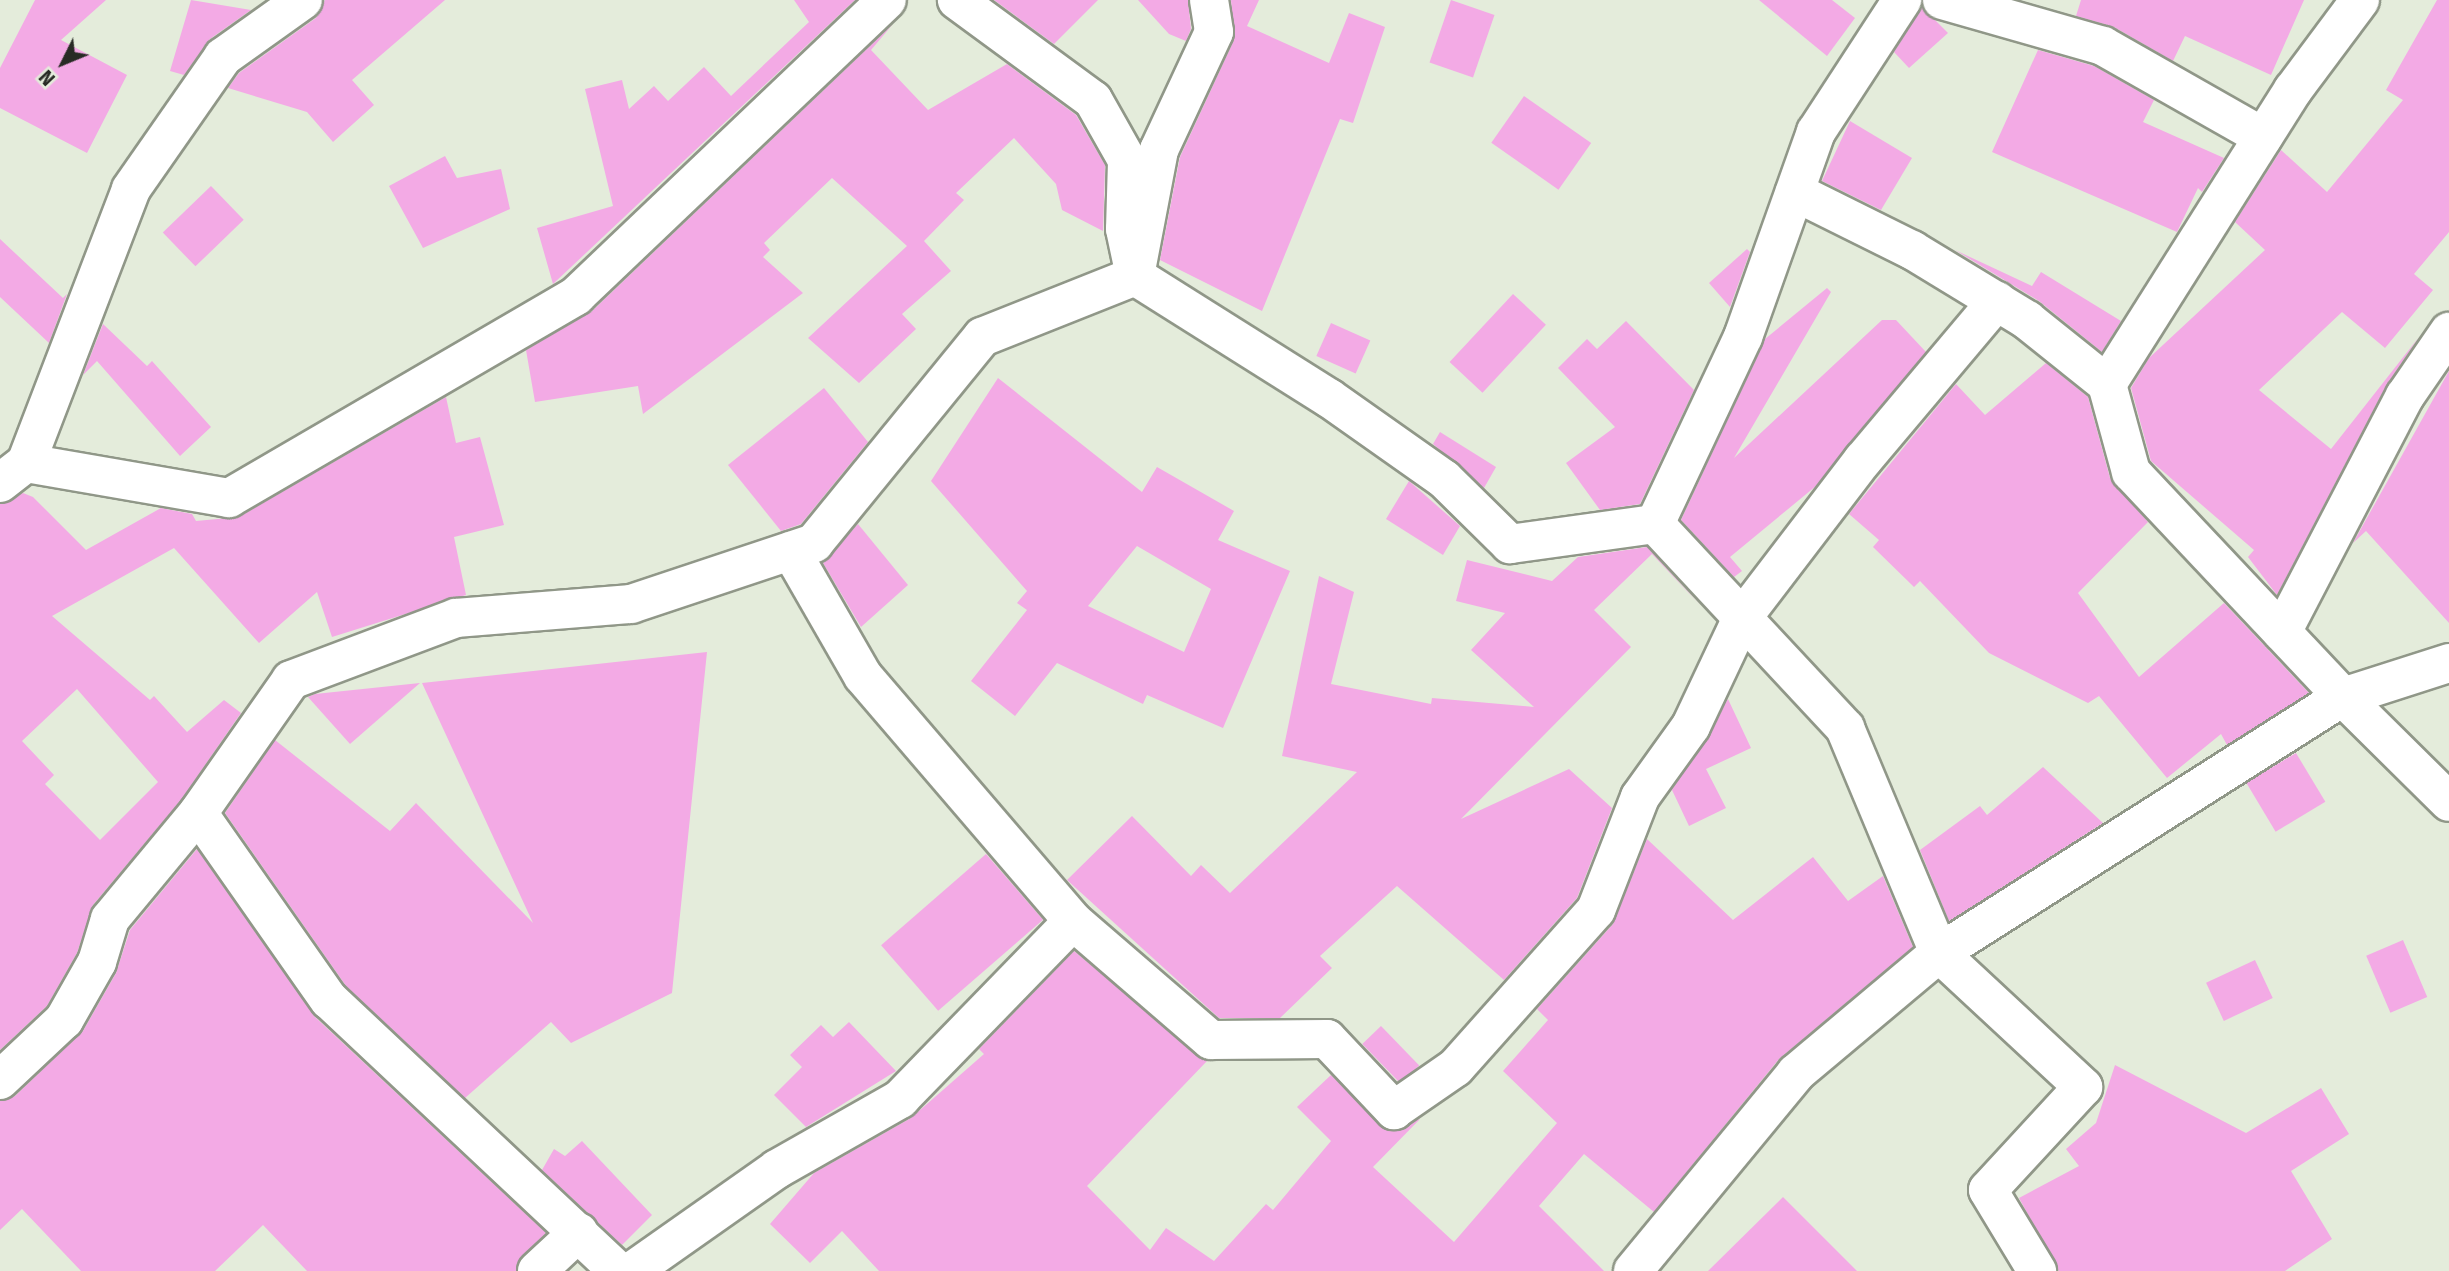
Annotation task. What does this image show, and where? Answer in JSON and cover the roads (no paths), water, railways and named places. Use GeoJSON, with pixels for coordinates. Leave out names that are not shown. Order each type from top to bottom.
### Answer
{"type":"FeatureCollection","features":[{"type":"Feature","properties":{"kind":"street"},"geometry":{"type":"LineString","coordinates":[[303,0],[223,57],[131,189],[13,473],[229,498],[576,296],[887,0]]}},
{"type":"Feature","properties":{"kind":"street"},"geometry":{"type":"LineString","coordinates":[[957,0],[1093,100],[1127,160],[1125,229],[1135,276],[1329,398],[1444,479],[1510,544],[1655,524]]}},
{"type":"Feature","properties":{"kind":"street"},"geometry":{"type":"LineString","coordinates":[[1135,276],[1159,150],[1214,33],[1209,0]]}},
{"type":"Feature","properties":{"kind":"street"},"geometry":{"type":"LineString","coordinates":[[1655,524],[1743,337],[1816,132],[1902,0]]}},
{"type":"Feature","properties":{"kind":"street"},"geometry":{"type":"LineString","coordinates":[[1942,0],[2103,46],[2263,137]]}},
{"type":"Feature","properties":{"kind":"street"},"geometry":{"type":"LineString","coordinates":[[2107,384],[2263,137],[2360,0]]}},
{"type":"Feature","properties":{"kind":"street"},"geometry":{"type":"LineString","coordinates":[[1795,192],[1997,301],[2107,384],[2131,472],[2343,697],[2449,802]]}},
{"type":"Feature","properties":{"kind":"street"},"geometry":{"type":"LineString","coordinates":[[0,1080],[64,1020],[97,962],[110,919],[198,813],[290,680],[456,618],[631,604],[814,543],[982,337],[1135,276]]}},
{"type":"Feature","properties":{"kind":"street"},"geometry":{"type":"LineString","coordinates":[[791,551],[863,676],[1073,921],[1211,1040],[1327,1039],[1394,1111],[1456,1067],[1597,910],[1640,797],[1691,726],[1742,618],[1863,460],[1997,301]]}},
{"type":"Feature","properties":{"kind":"street"},"geometry":{"type":"LineString","coordinates":[[2282,632],[2405,396],[2449,332]]}},
{"type":"Feature","properties":{"kind":"street"},"geometry":{"type":"LineString","coordinates":[[1655,524],[1845,728],[1939,953],[2083,1087],[1988,1190],[2037,1271]]}},
{"type":"Feature","properties":{"kind":"street"},"geometry":{"type":"LineString","coordinates":[[1633,1271],[1796,1073],[1939,953],[2343,697],[2449,663]]}},
{"type":"Feature","properties":{"kind":"street"},"geometry":{"type":"LineString","coordinates":[[198,813],[329,1000],[618,1271]]}},
{"type":"Feature","properties":{"kind":"street"},"geometry":{"type":"LineString","coordinates":[[632,1271],[777,1169],[900,1099],[1073,921]]}},
{"type":"Feature","properties":{"kind":"street"},"geometry":{"type":"LineString","coordinates":[[537,1271],[579,1233]]}}]}
